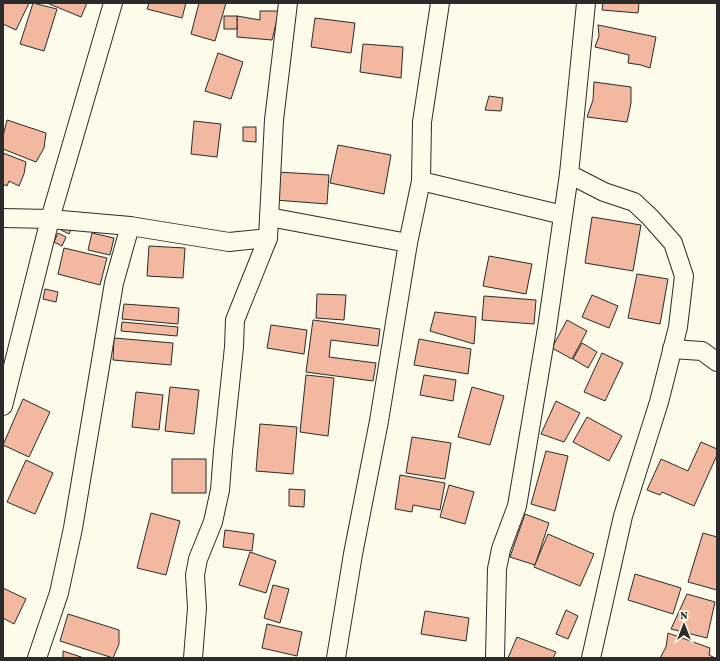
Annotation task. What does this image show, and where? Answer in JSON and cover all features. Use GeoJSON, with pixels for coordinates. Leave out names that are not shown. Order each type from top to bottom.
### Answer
{"type":"FeatureCollection","features":[{"type":"Feature","properties":{"kind":"street"},"geometry":{"type":"LineString","coordinates":[[3,406],[50,219],[113,3]]}},
{"type":"Feature","properties":{"kind":"street"},"geometry":{"type":"LineString","coordinates":[[193,658],[197,608],[195,575],[198,559],[213,522],[220,490],[234,347],[235,320],[268,238],[274,120],[288,3]]}},
{"type":"Feature","properties":{"kind":"street"},"geometry":{"type":"LineString","coordinates":[[336,658],[352,554],[378,421],[420,181],[422,122],[440,3]]}},
{"type":"Feature","properties":{"kind":"street"},"geometry":{"type":"LineString","coordinates":[[495,658],[497,569],[501,549],[517,506],[547,328],[569,174],[586,3]]}},
{"type":"Feature","properties":{"kind":"street"},"geometry":{"type":"LineString","coordinates":[[569,174],[604,192],[634,202],[674,243],[684,276],[678,327],[659,402],[623,516],[591,658]]}},
{"type":"Feature","properties":{"kind":"street"},"geometry":{"type":"LineString","coordinates":[[420,181],[563,215]]}},
{"type":"Feature","properties":{"kind":"street"},"geometry":{"type":"LineString","coordinates":[[270,217],[408,243]]}},
{"type":"Feature","properties":{"kind":"street"},"geometry":{"type":"LineString","coordinates":[[3,218],[50,219],[130,226],[229,242],[268,238]]}},
{"type":"Feature","properties":{"kind":"street"},"geometry":{"type":"LineString","coordinates":[[37,658],[59,594],[71,535],[114,283],[130,226]]}},
{"type":"Feature","properties":{"kind":"street"},"geometry":{"type":"LineString","coordinates":[[672,349],[702,352],[717,362]]}},
{"type":"Feature","properties":{"kind":"building"},"geometry":{"type":"Polygon","coordinates":[[[3,3],[29,3],[16,30],[3,24],[3,3]]]}},
{"type":"Feature","properties":{"kind":"building"},"geometry":{"type":"Polygon","coordinates":[[[33,3],[57,9],[44,51],[20,44],[33,3]]]}},
{"type":"Feature","properties":{"kind":"building"},"geometry":{"type":"Polygon","coordinates":[[[47,3],[87,3],[81,17],[47,3]]]}},
{"type":"Feature","properties":{"kind":"building"},"geometry":{"type":"Polygon","coordinates":[[[149,3],[186,3],[182,18],[147,9],[149,3]]]}},
{"type":"Feature","properties":{"kind":"building"},"geometry":{"type":"Polygon","coordinates":[[[199,3],[226,3],[215,41],[191,34],[199,3]]]}},
{"type":"Feature","properties":{"kind":"building"},"geometry":{"type":"Polygon","coordinates":[[[603,3],[639,3],[638,13],[602,10],[603,3]]]}},
{"type":"Feature","properties":{"kind":"building"},"geometry":{"type":"Polygon","coordinates":[[[260,11],[279,11],[272,40],[237,37],[237,16],[260,20],[260,11]]]}},
{"type":"Feature","properties":{"kind":"building"},"geometry":{"type":"Polygon","coordinates":[[[224,16],[237,16],[237,29],[224,29],[224,16]]]}},
{"type":"Feature","properties":{"kind":"building"},"geometry":{"type":"Polygon","coordinates":[[[315,18],[355,23],[351,53],[311,47],[315,18]]]}},
{"type":"Feature","properties":{"kind":"building"},"geometry":{"type":"Polygon","coordinates":[[[598,25],[656,37],[650,68],[628,63],[629,55],[595,47],[599,36],[598,25]]]}},
{"type":"Feature","properties":{"kind":"building"},"geometry":{"type":"Polygon","coordinates":[[[363,44],[403,47],[401,78],[360,72],[363,44]]]}},
{"type":"Feature","properties":{"kind":"building"},"geometry":{"type":"Polygon","coordinates":[[[218,53],[243,62],[231,99],[205,91],[218,53]]]}},
{"type":"Feature","properties":{"kind":"building"},"geometry":{"type":"Polygon","coordinates":[[[594,82],[631,87],[631,103],[627,122],[587,117],[593,100],[594,82]]]}},
{"type":"Feature","properties":{"kind":"building"},"geometry":{"type":"Polygon","coordinates":[[[489,96],[503,98],[501,111],[485,110],[489,96]]]}},
{"type":"Feature","properties":{"kind":"building"},"geometry":{"type":"Polygon","coordinates":[[[7,120],[46,133],[44,148],[36,162],[3,149],[3,136],[7,120]]]}},
{"type":"Feature","properties":{"kind":"building"},"geometry":{"type":"Polygon","coordinates":[[[194,121],[221,124],[217,157],[191,154],[194,121]]]}},
{"type":"Feature","properties":{"kind":"building"},"geometry":{"type":"Polygon","coordinates":[[[243,127],[256,127],[256,142],[243,141],[243,127]]]}},
{"type":"Feature","properties":{"kind":"building"},"geometry":{"type":"Polygon","coordinates":[[[338,145],[391,155],[384,194],[330,183],[338,145]]]}},
{"type":"Feature","properties":{"kind":"building"},"geometry":{"type":"Polygon","coordinates":[[[3,153],[26,162],[24,174],[19,186],[9,181],[7,186],[3,184],[3,153]]]}},
{"type":"Feature","properties":{"kind":"building"},"geometry":{"type":"Polygon","coordinates":[[[277,172],[329,175],[327,204],[275,200],[277,172]]]}},
{"type":"Feature","properties":{"kind":"building"},"geometry":{"type":"Polygon","coordinates":[[[592,217],[641,225],[633,271],[585,263],[592,217]]]}},
{"type":"Feature","properties":{"kind":"building"},"geometry":{"type":"Polygon","coordinates":[[[65,222],[73,226],[69,234],[61,230],[65,222]]]}},
{"type":"Feature","properties":{"kind":"building"},"geometry":{"type":"Polygon","coordinates":[[[58,233],[66,237],[62,246],[54,242],[58,233]]]}},
{"type":"Feature","properties":{"kind":"building"},"geometry":{"type":"Polygon","coordinates":[[[92,233],[114,238],[110,255],[88,250],[92,233]]]}},
{"type":"Feature","properties":{"kind":"building"},"geometry":{"type":"Polygon","coordinates":[[[149,246],[185,248],[183,278],[147,276],[149,246]]]}},
{"type":"Feature","properties":{"kind":"building"},"geometry":{"type":"Polygon","coordinates":[[[64,248],[107,258],[100,285],[58,274],[64,248]]]}},
{"type":"Feature","properties":{"kind":"building"},"geometry":{"type":"Polygon","coordinates":[[[489,256],[532,264],[526,294],[483,286],[489,256]]]}},
{"type":"Feature","properties":{"kind":"building"},"geometry":{"type":"Polygon","coordinates":[[[637,274],[668,279],[660,324],[628,318],[637,274]]]}},
{"type":"Feature","properties":{"kind":"building"},"geometry":{"type":"Polygon","coordinates":[[[45,289],[58,292],[56,302],[43,299],[45,289]]]}},
{"type":"Feature","properties":{"kind":"building"},"geometry":{"type":"Polygon","coordinates":[[[317,294],[346,295],[344,320],[316,318],[317,294]]]}},
{"type":"Feature","properties":{"kind":"building"},"geometry":{"type":"Polygon","coordinates":[[[592,295],[618,306],[609,328],[582,317],[592,295]]]}},
{"type":"Feature","properties":{"kind":"building"},"geometry":{"type":"Polygon","coordinates":[[[484,296],[536,300],[534,324],[482,320],[484,296]]]}},
{"type":"Feature","properties":{"kind":"building"},"geometry":{"type":"Polygon","coordinates":[[[124,304],[179,308],[178,324],[122,319],[124,304]]]}},
{"type":"Feature","properties":{"kind":"building"},"geometry":{"type":"Polygon","coordinates":[[[435,312],[476,317],[474,344],[430,331],[435,312]]]}},
{"type":"Feature","properties":{"kind":"building"},"geometry":{"type":"Polygon","coordinates":[[[313,320],[380,329],[378,346],[331,340],[329,357],[376,363],[373,381],[306,372],[313,320]]]}},
{"type":"Feature","properties":{"kind":"building"},"geometry":{"type":"Polygon","coordinates":[[[567,320],[587,331],[572,359],[552,348],[567,320]]]}},
{"type":"Feature","properties":{"kind":"building"},"geometry":{"type":"Polygon","coordinates":[[[122,322],[178,327],[177,336],[121,331],[122,322]]]}},
{"type":"Feature","properties":{"kind":"building"},"geometry":{"type":"Polygon","coordinates":[[[271,325],[307,330],[304,354],[267,348],[271,325]]]}},
{"type":"Feature","properties":{"kind":"building"},"geometry":{"type":"Polygon","coordinates":[[[114,338],[173,343],[171,365],[113,360],[114,338]]]}},
{"type":"Feature","properties":{"kind":"building"},"geometry":{"type":"Polygon","coordinates":[[[419,339],[471,349],[468,374],[414,365],[419,339]]]}},
{"type":"Feature","properties":{"kind":"building"},"geometry":{"type":"Polygon","coordinates":[[[582,343],[597,352],[588,368],[573,359],[582,343]]]}},
{"type":"Feature","properties":{"kind":"building"},"geometry":{"type":"Polygon","coordinates":[[[602,353],[623,363],[605,401],[584,392],[602,353]]]}},
{"type":"Feature","properties":{"kind":"building"},"geometry":{"type":"Polygon","coordinates":[[[306,375],[334,378],[328,436],[300,432],[306,375]]]}},
{"type":"Feature","properties":{"kind":"building"},"geometry":{"type":"Polygon","coordinates":[[[424,375],[456,380],[453,401],[420,395],[424,375]]]}},
{"type":"Feature","properties":{"kind":"building"},"geometry":{"type":"Polygon","coordinates":[[[170,387],[199,390],[194,434],[165,431],[170,387]]]}},
{"type":"Feature","properties":{"kind":"building"},"geometry":{"type":"Polygon","coordinates":[[[472,387],[504,396],[490,445],[458,437],[472,387]]]}},
{"type":"Feature","properties":{"kind":"building"},"geometry":{"type":"Polygon","coordinates":[[[136,392],[163,395],[159,430],[132,427],[136,392]]]}},
{"type":"Feature","properties":{"kind":"building"},"geometry":{"type":"Polygon","coordinates":[[[23,399],[50,412],[29,457],[3,445],[23,399]]]}},
{"type":"Feature","properties":{"kind":"building"},"geometry":{"type":"Polygon","coordinates":[[[556,401],[580,413],[564,442],[541,434],[556,401]]]}},
{"type":"Feature","properties":{"kind":"building"},"geometry":{"type":"Polygon","coordinates":[[[587,417],[622,436],[609,461],[573,442],[587,417]]]}},
{"type":"Feature","properties":{"kind":"building"},"geometry":{"type":"Polygon","coordinates":[[[260,424],[297,427],[293,474],[256,471],[260,424]]]}},
{"type":"Feature","properties":{"kind":"building"},"geometry":{"type":"Polygon","coordinates":[[[412,437],[451,443],[445,479],[406,473],[412,437]]]}},
{"type":"Feature","properties":{"kind":"building"},"geometry":{"type":"Polygon","coordinates":[[[701,442],[717,449],[717,455],[694,506],[662,492],[660,495],[647,490],[661,459],[688,471],[701,442]]]}},
{"type":"Feature","properties":{"kind":"building"},"geometry":{"type":"Polygon","coordinates":[[[546,451],[568,456],[555,511],[531,504],[546,451]]]}},
{"type":"Feature","properties":{"kind":"building"},"geometry":{"type":"Polygon","coordinates":[[[172,459],[206,459],[206,493],[172,493],[172,459]]]}},
{"type":"Feature","properties":{"kind":"building"},"geometry":{"type":"Polygon","coordinates":[[[26,460],[53,473],[35,514],[7,502],[26,460]]]}},
{"type":"Feature","properties":{"kind":"building"},"geometry":{"type":"Polygon","coordinates":[[[400,475],[445,483],[440,510],[413,505],[412,512],[395,509],[400,475]]]}},
{"type":"Feature","properties":{"kind":"building"},"geometry":{"type":"Polygon","coordinates":[[[449,485],[474,492],[465,524],[440,517],[449,485]]]}},
{"type":"Feature","properties":{"kind":"building"},"geometry":{"type":"Polygon","coordinates":[[[289,489],[305,490],[304,507],[289,506],[289,489]]]}},
{"type":"Feature","properties":{"kind":"building"},"geometry":{"type":"Polygon","coordinates":[[[151,513],[180,521],[166,575],[137,568],[151,513]]]}},
{"type":"Feature","properties":{"kind":"building"},"geometry":{"type":"Polygon","coordinates":[[[525,514],[549,523],[535,565],[510,557],[525,514]]]}},
{"type":"Feature","properties":{"kind":"building"},"geometry":{"type":"Polygon","coordinates":[[[225,530],[254,534],[252,551],[223,547],[225,530]]]}},
{"type":"Feature","properties":{"kind":"building"},"geometry":{"type":"Polygon","coordinates":[[[703,533],[717,537],[717,590],[688,582],[703,533]]]}},
{"type":"Feature","properties":{"kind":"building"},"geometry":{"type":"Polygon","coordinates":[[[548,534],[594,554],[580,586],[534,567],[548,534]]]}},
{"type":"Feature","properties":{"kind":"building"},"geometry":{"type":"Polygon","coordinates":[[[250,552],[276,561],[266,593],[239,585],[250,552]]]}},
{"type":"Feature","properties":{"kind":"building"},"geometry":{"type":"Polygon","coordinates":[[[635,574],[681,588],[673,614],[628,600],[635,574]]]}},
{"type":"Feature","properties":{"kind":"building"},"geometry":{"type":"Polygon","coordinates":[[[273,585],[289,589],[280,623],[264,618],[273,585]]]}},
{"type":"Feature","properties":{"kind":"building"},"geometry":{"type":"Polygon","coordinates":[[[3,588],[26,599],[14,624],[3,618],[3,588]]]}},
{"type":"Feature","properties":{"kind":"building"},"geometry":{"type":"Polygon","coordinates":[[[687,594],[715,602],[707,638],[671,629],[687,594]]]}},
{"type":"Feature","properties":{"kind":"building"},"geometry":{"type":"Polygon","coordinates":[[[566,610],[578,616],[568,639],[556,634],[566,610]]]}},
{"type":"Feature","properties":{"kind":"building"},"geometry":{"type":"Polygon","coordinates":[[[425,611],[469,618],[466,641],[421,634],[425,611]]]}},
{"type":"Feature","properties":{"kind":"building"},"geometry":{"type":"Polygon","coordinates":[[[68,614],[119,630],[119,644],[113,658],[60,641],[68,614]]]}},
{"type":"Feature","properties":{"kind":"building"},"geometry":{"type":"Polygon","coordinates":[[[267,624],[302,632],[297,656],[262,648],[267,624]]]}},
{"type":"Feature","properties":{"kind":"building"},"geometry":{"type":"Polygon","coordinates":[[[668,633],[710,648],[709,655],[715,658],[660,658],[666,647],[668,633]]]}},
{"type":"Feature","properties":{"kind":"building"},"geometry":{"type":"Polygon","coordinates":[[[517,637],[556,652],[553,658],[508,658],[517,637]]]}},
{"type":"Feature","properties":{"kind":"building"},"geometry":{"type":"Polygon","coordinates":[[[63,651],[84,658],[63,658],[63,651]]]}}]}
